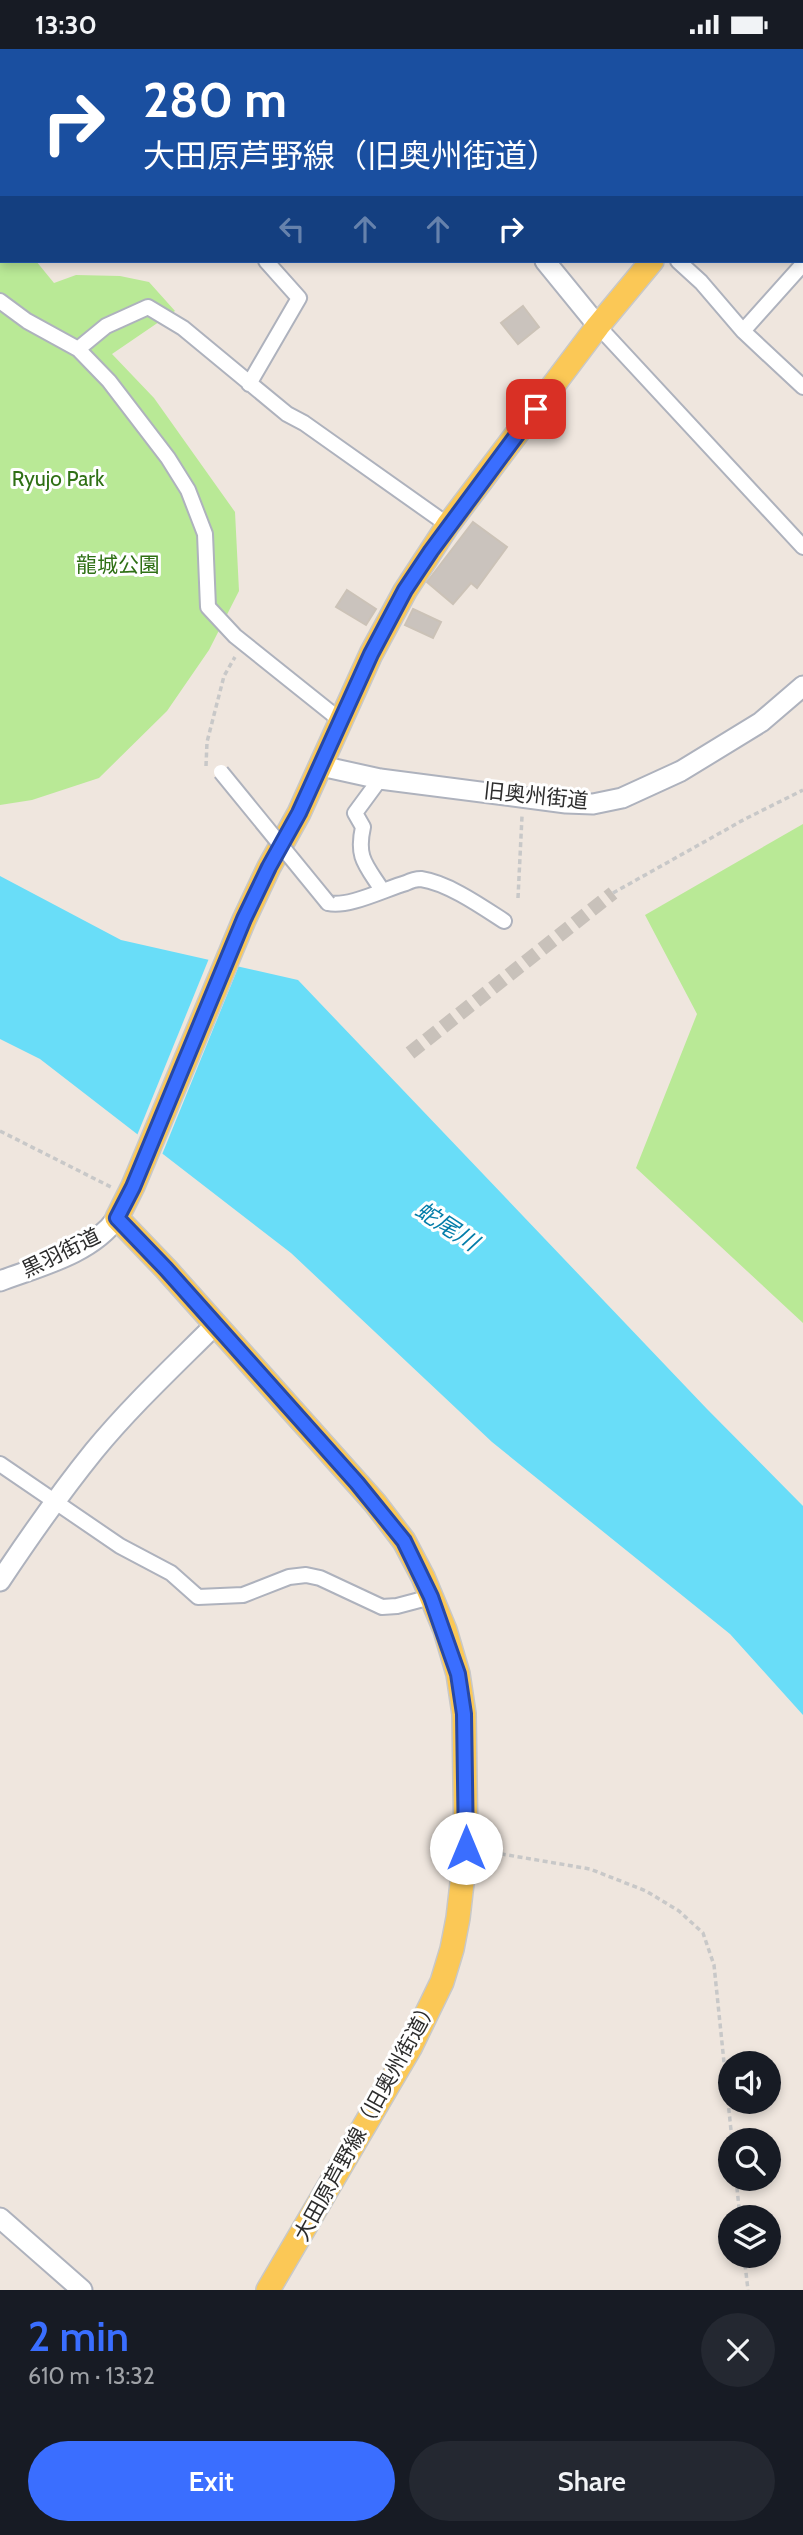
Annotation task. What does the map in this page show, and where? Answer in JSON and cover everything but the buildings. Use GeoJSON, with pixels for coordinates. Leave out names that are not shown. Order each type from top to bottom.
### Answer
{"type":"FeatureCollection","features":[{"type":"Feature","properties":{"kind":"main road"},"geometry":{"type":"LineString","coordinates":[[117,1218],[131,1191],[244,919],[321,766],[371,654],[405,590],[448,525],[598,326],[650,263]]}},
{"type":"Feature","properties":{"kind":"main road","name":"大田原芦野線（旧奥州街道）"},"geometry":{"type":"LineString","coordinates":[[117,1218],[216,1324],[375,1503],[404,1541],[431,1597],[458,1674],[464,1714],[466,1848],[452,1949],[428,2012],[410,2048],[268,2290]]}},
{"type":"Feature","properties":{"kind":"street"},"geometry":{"type":"LineString","coordinates":[[249,384],[299,298],[268,263]]}},
{"type":"Feature","properties":{"kind":"street"},"geometry":{"type":"LineString","coordinates":[[547,263],[598,326],[803,547]]}},
{"type":"Feature","properties":{"kind":"street"},"geometry":{"type":"LineString","coordinates":[[680,263],[701,282],[743,331],[803,387]]}},
{"type":"Feature","properties":{"kind":"street"},"geometry":{"type":"LineString","coordinates":[[743,331],[803,264]]}},
{"type":"Feature","properties":{"kind":"street"},"geometry":{"type":"LineString","coordinates":[[0,301],[27,321],[78,349],[109,381],[147,428],[188,490],[205,534],[208,607],[235,636],[340,720]]}},
{"type":"Feature","properties":{"kind":"street"},"geometry":{"type":"LineString","coordinates":[[78,349],[106,326],[148,307],[183,328],[287,414],[304,423],[448,525]]}},
{"type":"Feature","properties":{"kind":"street","name":"旧奥州街道"},"geometry":{"type":"LineString","coordinates":[[321,766],[380,779],[566,803],[593,804],[622,798],[681,771],[761,722],[803,686]]}},
{"type":"Feature","properties":{"kind":"street"},"geometry":{"type":"LineString","coordinates":[[221,772],[328,904],[340,904],[419,879],[441,886],[478,904],[503,921]]}},
{"type":"Feature","properties":{"kind":"street"},"geometry":{"type":"LineString","coordinates":[[380,779],[355,813],[363,827],[358,846],[382,890]]}},
{"type":"Feature","properties":{"kind":"street","name":"黒羽街道"},"geometry":{"type":"LineString","coordinates":[[0,1281],[47,1264],[98,1240],[117,1218]]}},
{"type":"Feature","properties":{"kind":"street"},"geometry":{"type":"LineString","coordinates":[[0,1581],[55,1500],[132,1408],[216,1324]]}},
{"type":"Feature","properties":{"kind":"street"},"geometry":{"type":"LineString","coordinates":[[0,1464],[120,1546],[171,1573],[198,1597],[243,1595],[289,1577],[306,1575],[320,1578],[382,1607],[431,1597]]}},
{"type":"Feature","properties":{"kind":"street"},"geometry":{"type":"LineString","coordinates":[[0,2218],[82,2290]]}},
{"type":"Feature","properties":{"kind":"path"},"geometry":{"type":"LineString","coordinates":[[221,772],[210,776],[205,757],[224,676],[237,653],[235,636]]}},
{"type":"Feature","properties":{"kind":"path"},"geometry":{"type":"LineString","coordinates":[[612,893],[803,790]]}},
{"type":"Feature","properties":{"kind":"path"},"geometry":{"type":"LineString","coordinates":[[518,898],[523,796]]}},
{"type":"Feature","properties":{"kind":"path"},"geometry":{"type":"LineString","coordinates":[[0,1132],[131,1191]]}},
{"type":"Feature","properties":{"kind":"path"},"geometry":{"type":"LineString","coordinates":[[466,1848],[590,1869],[646,1891],[679,1911],[704,1933],[714,1965],[731,2128]]}},
{"type":"Feature","properties":{"kind":"path"},"geometry":{"type":"LineString","coordinates":[[745,2268],[748,2290]]}},
{"type":"Feature","properties":{"kind":"green space","name":"龍城公園"},"geometry":{"type":"Polygon","coordinates":[[[0,263],[38,263],[54,283],[76,275],[120,276],[149,282],[175,311],[112,354],[154,398],[235,512],[239,591],[209,650],[167,711],[99,778],[32,800],[0,805],[0,263]]]}},
{"type":"Feature","properties":{"kind":"green space"},"geometry":{"type":"Polygon","coordinates":[[[803,824],[803,1323],[636,1168],[697,1014],[645,915],[803,824]]]}},
{"type":"Feature","properties":{"kind":"water","name":"蛇尾川"},"geometry":{"type":"Polygon","coordinates":[[[0,876],[121,940],[298,980],[803,1506],[803,1715],[730,1634],[492,1442],[291,1253],[40,1059],[0,1039],[0,876]]]}},
{"type":"Feature","properties":{"kind":"pier"},"geometry":{"type":"Polygon","coordinates":[[[210,956],[240,963],[161,1157],[136,1138],[210,956]]]}},
{"type":"Feature","properties":{"kind":"tunnel"},"geometry":{"type":"LineString","coordinates":[[410,1053],[613,893]]}},
{"type":"Feature","properties":{"kind":"route"},"geometry":{"type":"LineString","coordinates":[[466,1848],[464,1714],[458,1674],[423,1577],[404,1541],[375,1503],[117,1218],[133,1187],[244,919],[299,813],[371,654],[405,590],[448,525],[536,409]]}},
{"type":"Feature","properties":{"kind":"park label","name":"Ryujo Park"},"geometry":{"type":"Point","coordinates":[58,479]}}]}
